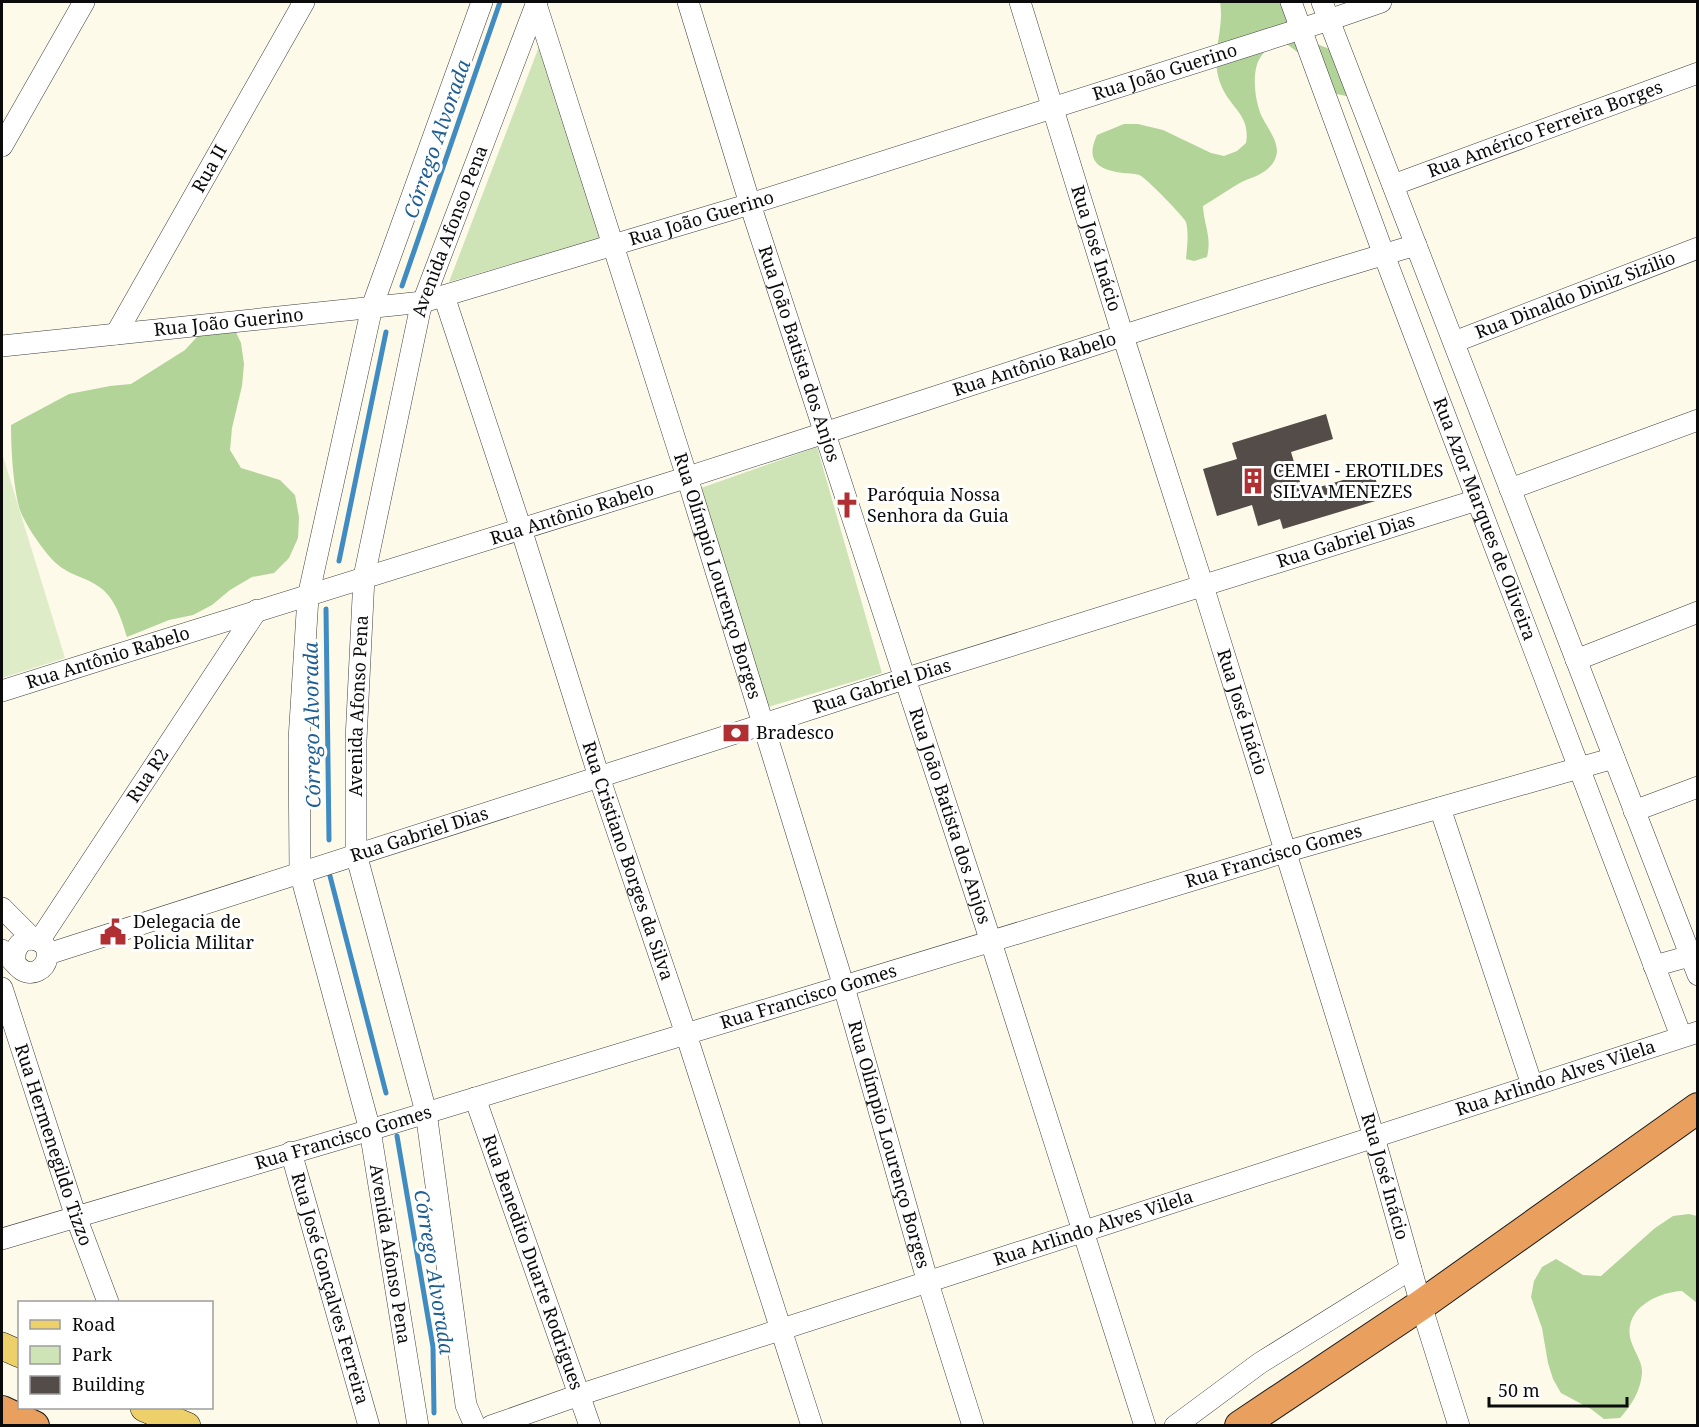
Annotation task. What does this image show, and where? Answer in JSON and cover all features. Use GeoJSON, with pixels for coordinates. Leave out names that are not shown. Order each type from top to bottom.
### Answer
{"type":"FeatureCollection","features":[{"type":"Feature","properties":{"kind":"highway"},"geometry":{"type":"LineString","coordinates":[[1240,1425],[1420,1305],[1698,1108]]}},
{"type":"Feature","properties":{"kind":"highway"},"geometry":{"type":"LineString","coordinates":[[2,1411],[34,1425]]}},
{"type":"Feature","properties":{"kind":"main road"},"geometry":{"type":"LineString","coordinates":[[2,1346],[18,1353]]}},
{"type":"Feature","properties":{"kind":"main road"},"geometry":{"type":"LineString","coordinates":[[147,1409],[187,1425]]}},
{"type":"Feature","properties":{"kind":"street"},"geometry":{"type":"LineString","coordinates":[[2,146],[84,2]]}},
{"type":"Feature","properties":{"kind":"street","name":"Rua II"},"geometry":{"type":"LineString","coordinates":[[116,334],[304,2]]}},
{"type":"Feature","properties":{"kind":"street","name":"Avenida Afonso Pena"},"geometry":{"type":"LineString","coordinates":[[417,1425],[370,1130],[300,872],[299,740],[308,597],[372,307],[482,2]]}},
{"type":"Feature","properties":{"kind":"street","name":"Rua João Batista dos Anjos"},"geometry":{"type":"LineString","coordinates":[[688,2],[750,204],[991,942],[1145,1425]]}},
{"type":"Feature","properties":{"kind":"street","name":"Rua José Inácio"},"geometry":{"type":"LineString","coordinates":[[1020,2],[1374,1137],[1420,1305],[1459,1425]]}},
{"type":"Feature","properties":{"kind":"street","name":"Rua Azor Marques de Oliveira"},"geometry":{"type":"LineString","coordinates":[[1291,2],[1384,255],[1654,966],[1689,1034]]}},
{"type":"Feature","properties":{"kind":"street"},"geometry":{"type":"LineString","coordinates":[[1300,29],[1315,2]]}},
{"type":"Feature","properties":{"kind":"street","name":"Rua João Guerino"},"geometry":{"type":"LineString","coordinates":[[2,346],[423,302],[750,204],[1300,29],[1326,11],[1381,2]]}},
{"type":"Feature","properties":{"kind":"street","name":"Avenida Afonso Pena"},"geometry":{"type":"LineString","coordinates":[[475,1425],[466,1405],[426,1112],[356,854],[356,741],[364,577],[420,310],[536,3]]}},
{"type":"Feature","properties":{"kind":"street","name":"Rua Olímpio Lourenço Borges"},"geometry":{"type":"LineString","coordinates":[[536,3],[687,477],[844,987],[928,1283],[973,1425]]}},
{"type":"Feature","properties":{"kind":"street","name":"Rua Azor Marques de Oliveira"},"geometry":{"type":"LineString","coordinates":[[1326,11],[1634,811],[1695,961]]}},
{"type":"Feature","properties":{"kind":"street","name":"Rua Américo Ferreira Borges"},"geometry":{"type":"LineString","coordinates":[[1393,185],[1698,73]]}},
{"type":"Feature","properties":{"kind":"street","name":"Rua Antônio Rabelo"},"geometry":{"type":"LineString","coordinates":[[2,691],[257,610],[308,597],[364,577],[687,477],[1123,336],[1416,245]]}},
{"type":"Feature","properties":{"kind":"street","name":"Rua Dinaldo Diniz Sizilio"},"geometry":{"type":"LineString","coordinates":[[1454,342],[1698,248]]}},
{"type":"Feature","properties":{"kind":"street","name":"Rua Cristiano Borges da Silva"},"geometry":{"type":"LineString","coordinates":[[444,296],[812,1425]]}},
{"type":"Feature","properties":{"kind":"street"},"geometry":{"type":"LineString","coordinates":[[1510,489],[1698,420]]}},
{"type":"Feature","properties":{"kind":"street"},"geometry":{"type":"LineString","coordinates":[[1455,441],[1488,431]]}},
{"type":"Feature","properties":{"kind":"street","name":"Rua Gabriel Dias"},"geometry":{"type":"LineString","coordinates":[[9,961],[18,945],[24,940],[40,944],[300,872],[904,679],[1477,500]]}},
{"type":"Feature","properties":{"kind":"street"},"geometry":{"type":"LineString","coordinates":[[1518,609],[1551,596]]}},
{"type":"Feature","properties":{"kind":"street","name":"Rua R2"},"geometry":{"type":"LineString","coordinates":[[40,944],[257,610]]}},
{"type":"Feature","properties":{"kind":"street"},"geometry":{"type":"LineString","coordinates":[[1576,660],[1698,612]]}},
{"type":"Feature","properties":{"kind":"street","name":"Rua Francisco Gomes"},"geometry":{"type":"LineString","coordinates":[[2,1239],[370,1130],[1286,852],[1579,770],[1614,758]]}},
{"type":"Feature","properties":{"kind":"street"},"geometry":{"type":"LineString","coordinates":[[1634,811],[1698,787]]}},
{"type":"Feature","properties":{"kind":"street"},"geometry":{"type":"LineString","coordinates":[[1440,808],[1532,1085]]}},
{"type":"Feature","properties":{"kind":"street"},"geometry":{"type":"LineString","coordinates":[[2,908],[40,944]]}},
{"type":"Feature","properties":{"kind":"street"},"geometry":{"type":"LineString","coordinates":[[1654,966],[1695,961]]}},
{"type":"Feature","properties":{"kind":"street","name":"Rua Hermenegildo Tizzo"},"geometry":{"type":"LineString","coordinates":[[2,988],[76,1216],[108,1301]]}},
{"type":"Feature","properties":{"kind":"street","name":"Rua Arlindo Alves Vilela"},"geometry":{"type":"LineString","coordinates":[[491,1425],[1689,1034]]}},
{"type":"Feature","properties":{"kind":"street","name":"Rua Benedito Duarte Rodrigues"},"geometry":{"type":"LineString","coordinates":[[475,1098],[590,1425]]}},
{"type":"Feature","properties":{"kind":"street","name":"Rua José Gonçalves Ferreira"},"geometry":{"type":"LineString","coordinates":[[291,1152],[369,1425]]}},
{"type":"Feature","properties":{"kind":"street"},"geometry":{"type":"LineString","coordinates":[[1174,1425],[1260,1363],[1411,1269]]}},
{"type":"Feature","properties":{"kind":"green space"},"geometry":{"type":"Polygon","coordinates":[[[1220,2],[1285,2],[1314,43],[1327,48],[1350,63],[1357,85],[1346,96],[1332,93],[1300,54],[1288,45],[1276,42],[1265,51],[1257,64],[1255,87],[1262,117],[1276,145],[1276,157],[1266,171],[1238,184],[1203,206],[1208,237],[1207,257],[1194,261],[1186,259],[1188,236],[1186,222],[1173,206],[1139,175],[1114,172],[1101,167],[1093,158],[1092,151],[1097,135],[1124,124],[1138,124],[1163,130],[1211,153],[1224,156],[1237,151],[1246,143],[1247,133],[1243,118],[1225,93],[1218,75],[1216,64],[1221,23],[1220,2]]]}},
{"type":"Feature","properties":{"kind":"green space"},"geometry":{"type":"Polygon","coordinates":[[[540,44],[601,238],[449,282],[540,44]]]}},
{"type":"Feature","properties":{"kind":"green space"},"geometry":{"type":"Polygon","coordinates":[[[216,316],[233,326],[241,343],[244,364],[230,450],[241,468],[280,480],[295,495],[299,517],[298,538],[289,558],[274,573],[252,577],[230,590],[212,605],[193,615],[169,620],[127,637],[117,608],[109,596],[98,586],[57,564],[41,546],[25,521],[15,488],[11,425],[69,394],[131,384],[185,350],[216,316]]]}},
{"type":"Feature","properties":{"kind":"green space"},"geometry":{"type":"Polygon","coordinates":[[[817,447],[882,673],[768,707],[701,488],[817,447]]]}},
{"type":"Feature","properties":{"kind":"green space"},"geometry":{"type":"Polygon","coordinates":[[[2,453],[65,658],[2,678],[2,453]]]}},
{"type":"Feature","properties":{"kind":"green space"},"geometry":{"type":"Polygon","coordinates":[[[1689,1214],[1697,1216],[1697,1303],[1682,1291],[1673,1292],[1654,1298],[1638,1310],[1630,1327],[1630,1337],[1642,1369],[1640,1386],[1632,1403],[1620,1418],[1604,1419],[1591,1409],[1561,1393],[1553,1379],[1542,1328],[1531,1297],[1534,1281],[1542,1267],[1556,1259],[1583,1275],[1601,1276],[1655,1228],[1673,1216],[1689,1214]]]}},
{"type":"Feature","properties":{"kind":"building","name":"CEMEI - EROTILDES SILVA MENEZES"},"geometry":{"type":"Polygon","coordinates":[[[1326,414],[1333,439],[1291,452],[1303,492],[1373,471],[1382,499],[1283,529],[1280,519],[1258,526],[1252,505],[1217,516],[1203,469],[1237,459],[1232,443],[1326,414]]]}},
{"type":"Feature","properties":{"kind":"waterway","name":"Córrego Alvorada"},"geometry":{"type":"LineString","coordinates":[[402,286],[500,2]]}},
{"type":"Feature","properties":{"kind":"waterway","name":"Córrego Alvorada"},"geometry":{"type":"LineString","coordinates":[[339,561],[386,332]]}},
{"type":"Feature","properties":{"kind":"waterway","name":"Córrego Alvorada"},"geometry":{"type":"LineString","coordinates":[[326,609],[329,840]]}},
{"type":"Feature","properties":{"kind":"waterway","name":"Córrego Alvorada"},"geometry":{"type":"LineString","coordinates":[[330,876],[386,1093]]}},
{"type":"Feature","properties":{"kind":"waterway","name":"Córrego Alvorada"},"geometry":{"type":"LineString","coordinates":[[397,1136],[433,1347],[434,1413]]}},
{"type":"Feature","properties":{"kind":"place","name":"CEMEI - EROTILDES SILVA MENEZES"},"geometry":{"type":"Point","coordinates":[1253,481]}},
{"type":"Feature","properties":{"kind":"place","name":"Paróquia Nossa Senhora da Guia"},"geometry":{"type":"Point","coordinates":[847,505]}},
{"type":"Feature","properties":{"kind":"place","name":"Bradesco"},"geometry":{"type":"Point","coordinates":[736,733]}},
{"type":"Feature","properties":{"kind":"place","name":"Delegacia de Policia Militar"},"geometry":{"type":"Point","coordinates":[113,932]}}]}
